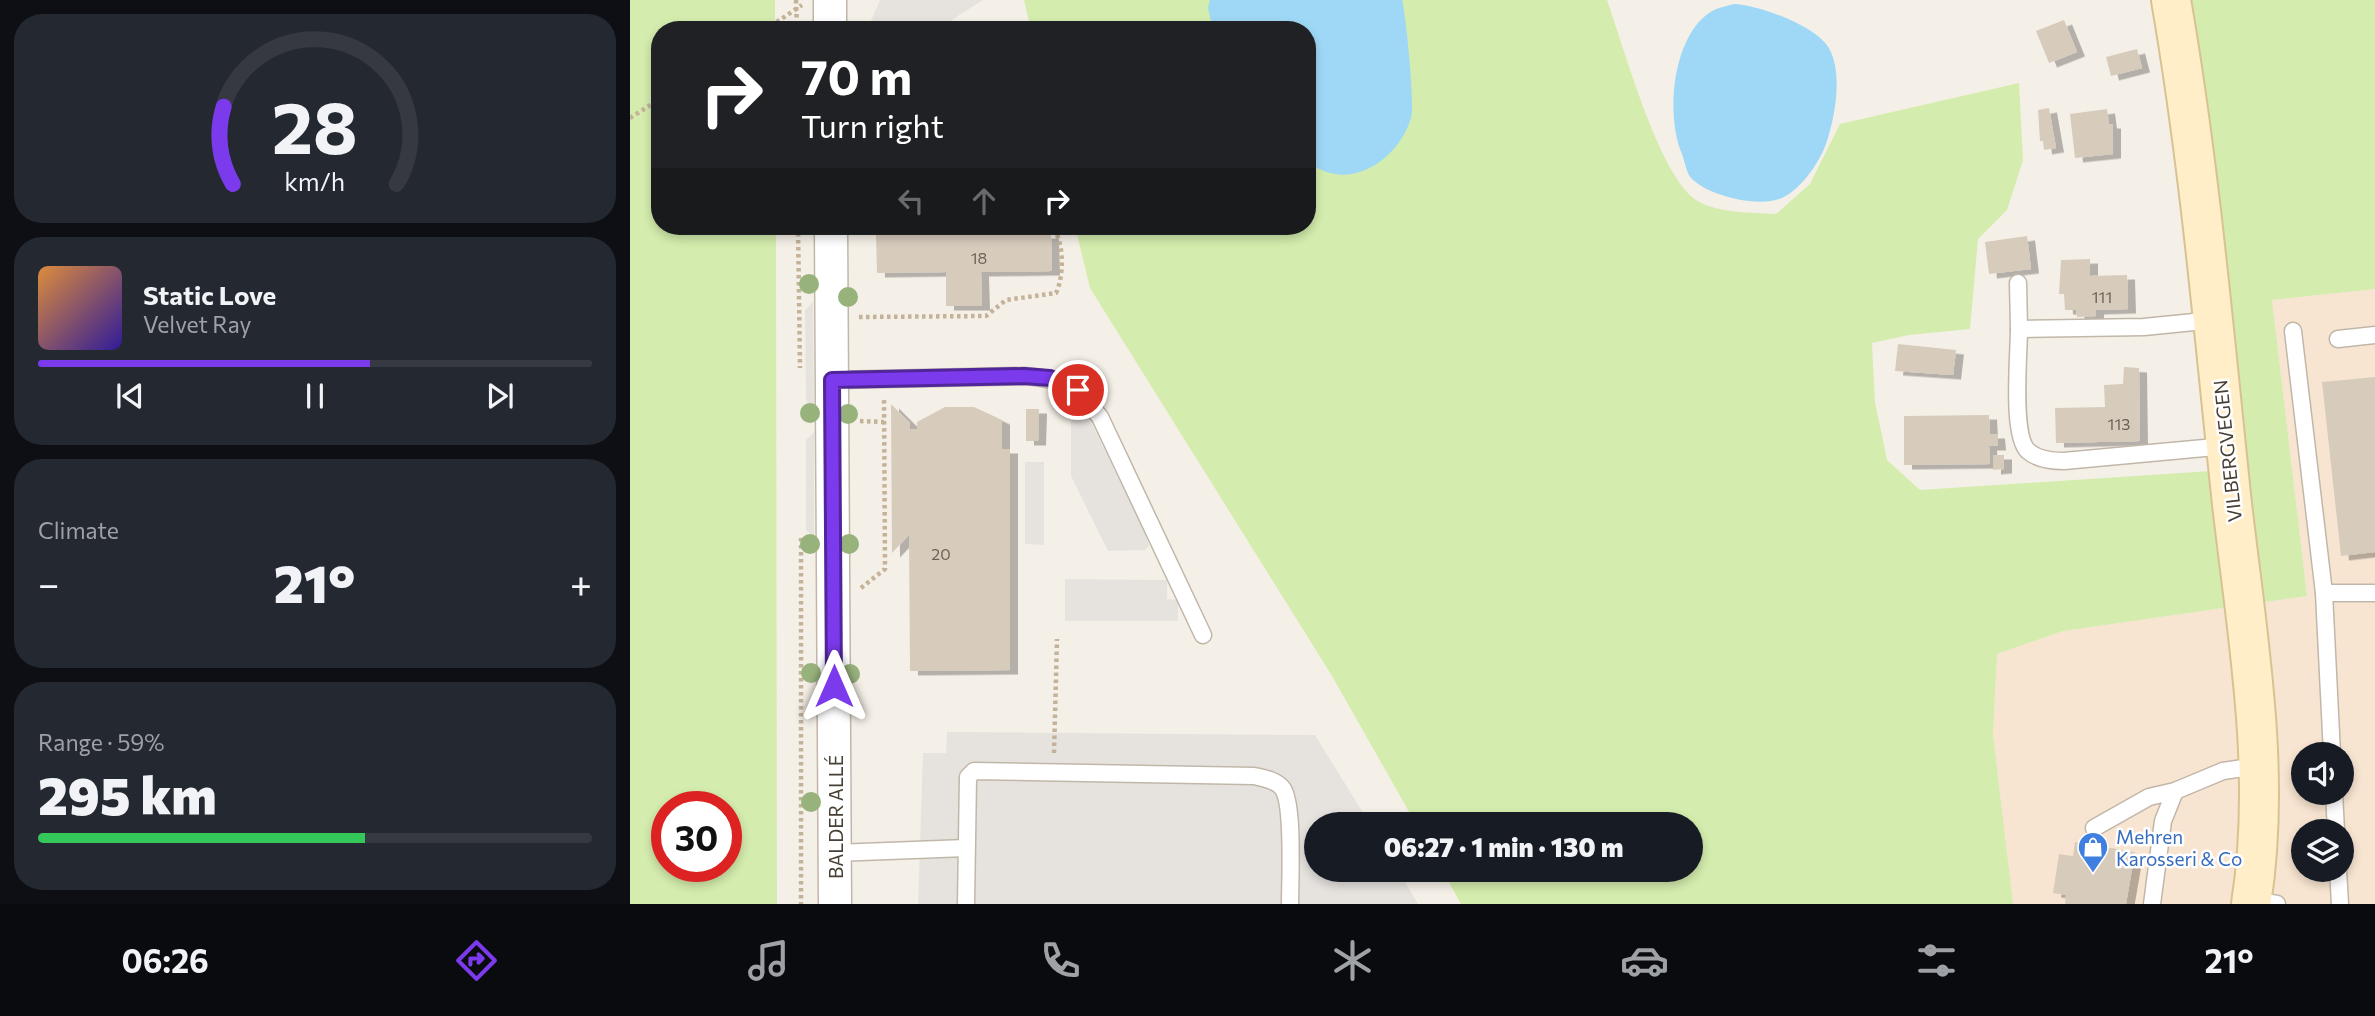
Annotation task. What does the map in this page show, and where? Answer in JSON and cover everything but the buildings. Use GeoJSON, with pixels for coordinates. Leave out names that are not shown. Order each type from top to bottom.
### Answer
{"type":"FeatureCollection","features":[{"type":"Feature","properties":{"kind":"main road","name":"VILBERGVEGEN"},"geometry":{"type":"LineString","coordinates":[[2171,0],[2200,188],[2214,320],[2257,766],[2260,903]]}},
{"type":"Feature","properties":{"kind":"street"},"geometry":{"type":"LineString","coordinates":[[830,0],[830,21]]}},
{"type":"Feature","properties":{"kind":"street","name":"BALDER ALLÉ"},"geometry":{"type":"LineString","coordinates":[[831,235],[835,904]]}},
{"type":"Feature","properties":{"kind":"lane"},"geometry":{"type":"LineString","coordinates":[[2018,283],[2019,424],[2024,445],[2029,453],[2050,461],[2064,461],[2226,446]]}},
{"type":"Feature","properties":{"kind":"lane"},"geometry":{"type":"LineString","coordinates":[[2019,329],[2144,327],[2214,320]]}},
{"type":"Feature","properties":{"kind":"lane"},"geometry":{"type":"LineString","coordinates":[[2293,331],[2324,593],[2332,742]]}},
{"type":"Feature","properties":{"kind":"lane"},"geometry":{"type":"LineString","coordinates":[[2338,339],[2375,335]]}},
{"type":"Feature","properties":{"kind":"lane"},"geometry":{"type":"LineString","coordinates":[[832,380],[1024,376],[1050,378],[1078,390],[1100,417],[1203,635]]}},
{"type":"Feature","properties":{"kind":"lane"},"geometry":{"type":"LineString","coordinates":[[2324,593],[2375,593]]}},
{"type":"Feature","properties":{"kind":"lane"},"geometry":{"type":"LineString","coordinates":[[2094,828],[2149,797],[2175,791],[2222,771],[2257,766]]}},
{"type":"Feature","properties":{"kind":"lane"},"geometry":{"type":"LineString","coordinates":[[966,904],[968,777],[974,771],[1254,776],[1271,780],[1283,789],[1289,808],[1290,904]]}},
{"type":"Feature","properties":{"kind":"lane"},"geometry":{"type":"LineString","coordinates":[[2152,904],[2163,821],[2175,791]]}},
{"type":"Feature","properties":{"kind":"lane"},"geometry":{"type":"LineString","coordinates":[[835,853],[966,848]]}},
{"type":"Feature","properties":{"kind":"lane"},"geometry":{"type":"LineString","coordinates":[[2339,882],[2340,904]]}},
{"type":"Feature","properties":{"kind":"path"},"geometry":{"type":"LineString","coordinates":[[796,0],[797,21]]}},
{"type":"Feature","properties":{"kind":"path"},"geometry":{"type":"LineString","coordinates":[[778,21],[811,0]]}},
{"type":"Feature","properties":{"kind":"path"},"geometry":{"type":"LineString","coordinates":[[630,118],[651,105]]}},
{"type":"Feature","properties":{"kind":"path"},"geometry":{"type":"LineString","coordinates":[[798,235],[800,376]]}},
{"type":"Feature","properties":{"kind":"path"},"geometry":{"type":"LineString","coordinates":[[859,317],[986,316],[1006,300],[1056,293],[1061,283],[1057,235]]}},
{"type":"Feature","properties":{"kind":"path"},"geometry":{"type":"LineString","coordinates":[[859,590],[885,569],[884,380]]}},
{"type":"Feature","properties":{"kind":"path"},"geometry":{"type":"LineString","coordinates":[[859,421],[884,422]]}},
{"type":"Feature","properties":{"kind":"path"},"geometry":{"type":"LineString","coordinates":[[801,536],[801,904]]}},
{"type":"Feature","properties":{"kind":"path"},"geometry":{"type":"LineString","coordinates":[[1054,772],[1057,639]]}},
{"type":"Feature","properties":{"kind":"shaded area"},"geometry":{"type":"Polygon","coordinates":[[[880,0],[983,0],[950,21],[871,21],[880,0]]]}},
{"type":"Feature","properties":{"kind":"shaded area"},"geometry":{"type":"Polygon","coordinates":[[[2375,289],[2375,904],[2013,904],[1993,734],[1997,654],[2063,631],[2307,596],[2272,300],[2375,289]]]}},
{"type":"Feature","properties":{"kind":"shaded area"},"geometry":{"type":"Polygon","coordinates":[[[813,302],[814,408],[806,400],[805,310],[813,302]]]}},
{"type":"Feature","properties":{"kind":"shaded area"},"geometry":{"type":"Polygon","coordinates":[[[1081,415],[1089,418],[1146,535],[1149,546],[1145,550],[1108,551],[1071,476],[1071,421],[1081,415]]]}},
{"type":"Feature","properties":{"kind":"shaded area"},"geometry":{"type":"Polygon","coordinates":[[[814,432],[814,537],[806,530],[806,440],[814,432]]]}},
{"type":"Feature","properties":{"kind":"shaded area"},"geometry":{"type":"Polygon","coordinates":[[[1025,462],[1044,462],[1044,545],[1025,544],[1025,462]]]}},
{"type":"Feature","properties":{"kind":"shaded area"},"geometry":{"type":"Polygon","coordinates":[[[1065,579],[1167,580],[1167,599],[1178,600],[1178,621],[1065,621],[1065,579]]]}},
{"type":"Feature","properties":{"kind":"shaded area"},"geometry":{"type":"Polygon","coordinates":[[[947,732],[1315,735],[1363,812],[1304,812],[1304,882],[1405,882],[1418,904],[918,904],[923,753],[946,753],[947,732]]]}},
{"type":"Feature","properties":{"kind":"green space"},"geometry":{"type":"Polygon","coordinates":[[[630,0],[775,0],[775,21],[651,21],[651,235],[776,235],[777,904],[630,904],[630,0]]]}},
{"type":"Feature","properties":{"kind":"green space"},"geometry":{"type":"Polygon","coordinates":[[[1024,0],[1238,0],[1242,21],[1029,21],[1024,0]]]}},
{"type":"Feature","properties":{"kind":"green space"},"geometry":{"type":"Polygon","coordinates":[[[1379,0],[1607,0],[1642,104],[1666,159],[1679,181],[1700,203],[1732,211],[1776,214],[1810,184],[1840,124],[2019,83],[2023,160],[2007,210],[1978,239],[1970,329],[1909,335],[1872,343],[1875,402],[1887,460],[1920,490],[2211,471],[2164,40],[2155,0],[2375,0],[2375,289],[2272,300],[2307,596],[2063,631],[1997,654],[1993,734],[2013,904],[1461,904],[1449,882],[1703,882],[1703,812],[1409,812],[1332,676],[1090,288],[1077,235],[1316,235],[1316,95],[1379,0]]]}},
{"type":"Feature","properties":{"kind":"water"},"geometry":{"type":"Polygon","coordinates":[[[1210,0],[1402,0],[1412,110],[1404,134],[1395,148],[1368,169],[1353,174],[1337,174],[1316,166],[1316,21],[1211,21],[1208,8],[1210,0]]]}},
{"type":"Feature","properties":{"kind":"water"},"geometry":{"type":"Polygon","coordinates":[[[1734,4],[1758,8],[1803,26],[1825,43],[1834,62],[1836,97],[1833,120],[1824,149],[1810,173],[1797,188],[1772,201],[1735,199],[1700,185],[1688,174],[1677,138],[1674,119],[1676,76],[1689,36],[1700,21],[1714,10],[1734,4]]]}},
{"type":"Feature","properties":{"kind":"place","name":"Mehren Karosseri & Co"},"geometry":{"type":"Point","coordinates":[2093,874]}},
{"type":"Feature","properties":{"kind":"route"},"geometry":{"type":"LineString","coordinates":[[834,686],[832,380],[1024,376],[1050,378],[1078,390]]}}]}
